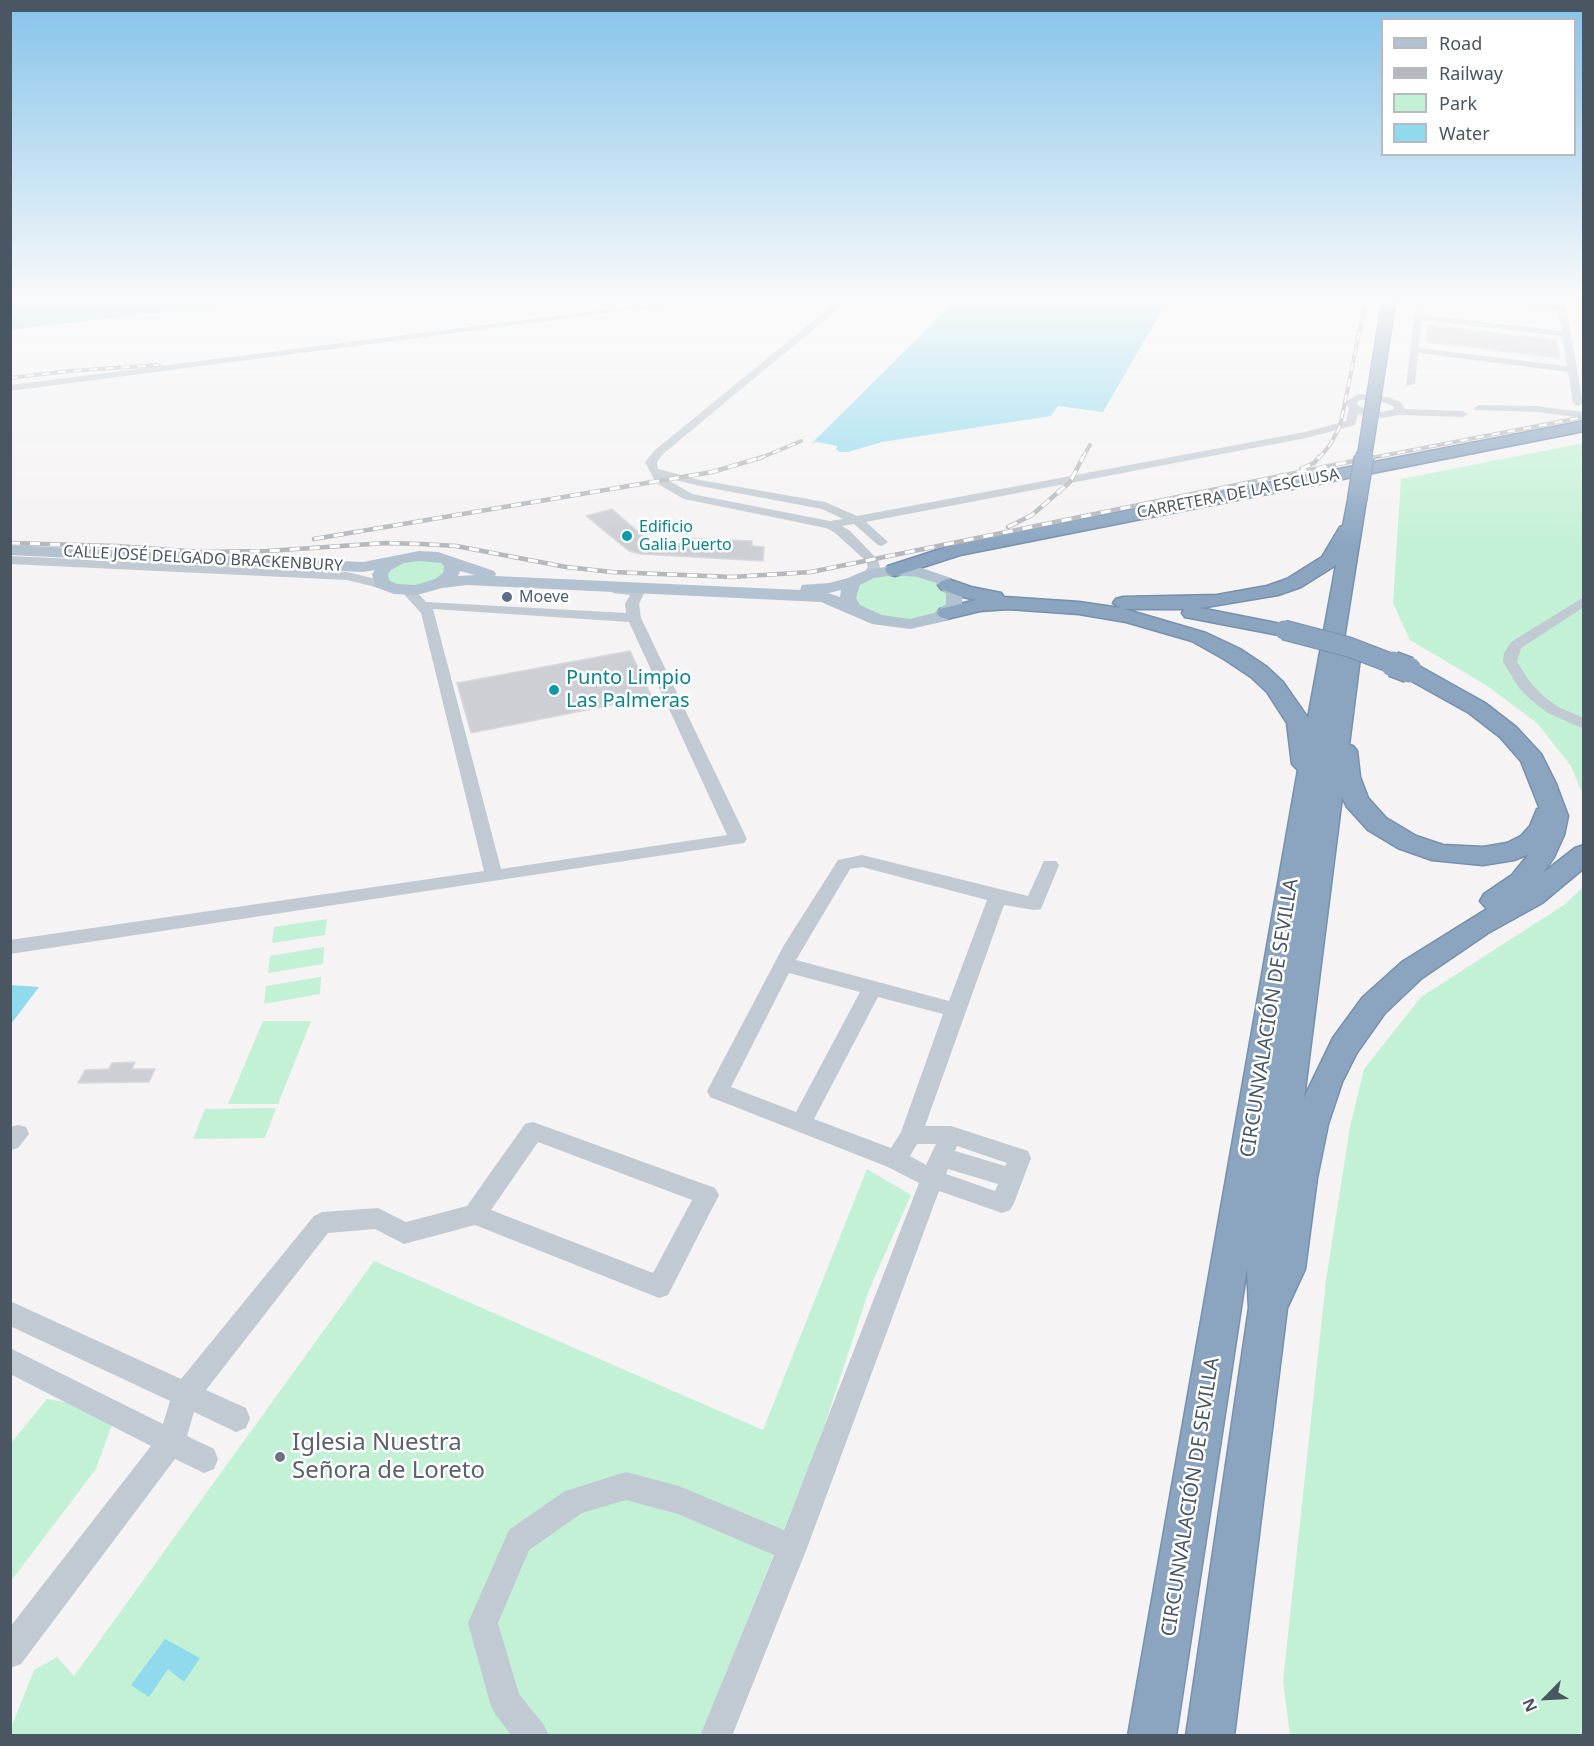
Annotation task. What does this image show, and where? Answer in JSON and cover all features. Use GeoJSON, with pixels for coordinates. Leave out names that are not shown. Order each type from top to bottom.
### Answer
{"type":"FeatureCollection","features":[{"type":"Feature","properties":{"kind":"highway","name":"CIRCUNVALACIÓN DE SEVILLA"},"geometry":{"type":"LineString","coordinates":[[1210,1736],[1268,1308],[1265,1262],[1342,715],[1361,506],[1378,381]]}},
{"type":"Feature","properties":{"kind":"highway","name":"CIRCUNVALACIÓN DE SEVILLA"},"geometry":{"type":"LineString","coordinates":[[1152,1736],[1306,795],[1385,381]]}},
{"type":"Feature","properties":{"kind":"highway","name":"CARRETERA DE LA ESCLUSA"},"geometry":{"type":"LineString","coordinates":[[895,570],[956,550],[1584,426]]}},
{"type":"Feature","properties":{"kind":"highway","name":"CARRETERA DE LA ESCLUSA"},"geometry":{"type":"LineString","coordinates":[[945,583],[939,575],[940,569],[964,554],[1578,434]]}},
{"type":"Feature","properties":{"kind":"highway"},"geometry":{"type":"LineString","coordinates":[[945,583],[966,592],[995,597],[1078,605],[1187,603],[1234,599],[1271,591],[1294,583],[1329,561],[1361,506]]}},
{"type":"Feature","properties":{"kind":"highway"},"geometry":{"type":"LineString","coordinates":[[947,613],[981,605],[1008,603],[1119,607],[1221,617],[1349,647],[1409,670],[1478,708],[1508,732],[1532,759],[1555,816],[1551,835],[1541,857],[1522,881],[1415,952],[1412,970]]}},
{"type":"Feature","properties":{"kind":"highway"},"geometry":{"type":"LineString","coordinates":[[1078,605],[1129,616],[1190,634],[1232,654],[1259,672],[1288,703],[1299,723],[1306,795]]}},
{"type":"Feature","properties":{"kind":"highway"},"geometry":{"type":"LineString","coordinates":[[1342,715],[1348,777],[1356,801],[1377,824],[1407,842],[1441,854],[1483,856],[1514,851],[1530,842],[1542,828],[1550,803]]}},
{"type":"Feature","properties":{"kind":"highway"},"geometry":{"type":"LineString","coordinates":[[1268,1308],[1287,1269],[1311,1124],[1326,1082],[1344,1047],[1374,1005],[1412,970],[1478,926],[1532,896],[1584,854]]}},
{"type":"Feature","properties":{"kind":"main road","name":"CALLE JOSÉ DELGADO BRACKENBURY"},"geometry":{"type":"LineString","coordinates":[[10,550],[363,567],[425,556],[438,557],[450,563]]}},
{"type":"Feature","properties":{"kind":"main road","name":"CALLE JOSÉ DELGADO BRACKENBURY"},"geometry":{"type":"LineString","coordinates":[[10,558],[357,573],[408,591]]}},
{"type":"Feature","properties":{"kind":"main road"},"geometry":{"type":"LineString","coordinates":[[382,582],[382,570],[396,561]]}},
{"type":"Feature","properties":{"kind":"main road"},"geometry":{"type":"LineString","coordinates":[[408,591],[467,580],[824,597],[854,608],[868,617],[899,624],[931,620],[947,613],[955,601],[954,593],[945,583],[920,572],[895,570],[870,574],[854,582],[829,588],[795,589],[483,574],[450,563]]}},
{"type":"Feature","properties":{"kind":"main road"},"geometry":{"type":"LineString","coordinates":[[437,585],[451,574],[453,568],[450,563]]}},
{"type":"Feature","properties":{"kind":"main road"},"geometry":{"type":"LineString","coordinates":[[854,582],[850,587],[848,597],[854,608]]}},
{"type":"Feature","properties":{"kind":"street"},"geometry":{"type":"LineString","coordinates":[[10,388],[61,381]]}},
{"type":"Feature","properties":{"kind":"street"},"geometry":{"type":"LineString","coordinates":[[745,381],[659,452],[651,462],[660,481],[688,497],[830,525],[846,534],[872,560],[874,567],[870,574]]}},
{"type":"Feature","properties":{"kind":"street"},"geometry":{"type":"LineString","coordinates":[[1574,381],[1578,403]]}},
{"type":"Feature","properties":{"kind":"street"},"geometry":{"type":"LineString","coordinates":[[1399,410],[1392,401],[1366,396],[1350,400],[1349,403],[1354,409],[1382,415],[1399,410],[1461,412],[1464,407],[1483,411],[1584,417]]}},
{"type":"Feature","properties":{"kind":"street"},"geometry":{"type":"LineString","coordinates":[[830,525],[1306,435],[1351,423],[1354,409]]}},
{"type":"Feature","properties":{"kind":"street"},"geometry":{"type":"LineString","coordinates":[[655,471],[678,478],[825,506],[856,520],[882,542]]}},
{"type":"Feature","properties":{"kind":"street"},"geometry":{"type":"LineString","coordinates":[[494,876],[429,609],[437,585],[497,584],[638,591],[730,591]]}},
{"type":"Feature","properties":{"kind":"street"},"geometry":{"type":"LineString","coordinates":[[408,591],[429,609],[634,618]]}},
{"type":"Feature","properties":{"kind":"street"},"geometry":{"type":"LineString","coordinates":[[10,946],[738,839],[634,618],[632,604],[638,591]]}},
{"type":"Feature","properties":{"kind":"street"},"geometry":{"type":"LineString","coordinates":[[1584,601],[1516,645],[1511,652],[1510,662],[1524,685],[1536,697],[1553,710],[1584,724]]}},
{"type":"Feature","properties":{"kind":"street"},"geometry":{"type":"LineString","coordinates":[[911,1136],[951,1135],[1020,1158],[1002,1203],[937,1168],[896,1160],[718,1091],[784,964],[844,864],[862,861],[998,897],[1034,904],[1050,865]]}},
{"type":"Feature","properties":{"kind":"street"},"geometry":{"type":"LineString","coordinates":[[896,1160],[911,1136],[998,897]]}},
{"type":"Feature","properties":{"kind":"street"},"geometry":{"type":"LineString","coordinates":[[784,964],[955,1010]]}},
{"type":"Feature","properties":{"kind":"street"},"geometry":{"type":"LineString","coordinates":[[801,1122],[873,987]]}},
{"type":"Feature","properties":{"kind":"street"},"geometry":{"type":"LineString","coordinates":[[10,1653],[171,1442],[186,1394],[322,1223],[378,1218],[404,1233],[475,1215],[659,1287],[707,1195],[533,1131],[475,1215]]}},
{"type":"Feature","properties":{"kind":"street"},"geometry":{"type":"LineString","coordinates":[[716,1736],[792,1548],[951,1135]]}},
{"type":"Feature","properties":{"kind":"street"},"geometry":{"type":"LineString","coordinates":[[10,1313],[236,1418]]}},
{"type":"Feature","properties":{"kind":"street"},"geometry":{"type":"LineString","coordinates":[[10,1360],[204,1459]]}},
{"type":"Feature","properties":{"kind":"street"},"geometry":{"type":"LineString","coordinates":[[533,1736],[506,1703],[483,1623],[519,1540],[575,1501],[626,1486],[679,1500],[792,1548]]}},
{"type":"Feature","properties":{"kind":"green space"},"geometry":{"type":"Polygon","coordinates":[[[1583,443],[1583,795],[1571,766],[1537,723],[1486,685],[1410,640],[1393,603],[1401,479],[1583,443]]]}},
{"type":"Feature","properties":{"kind":"green space"},"geometry":{"type":"Polygon","coordinates":[[[414,560],[434,560],[445,567],[445,572],[441,577],[424,585],[402,586],[388,581],[386,576],[394,566],[414,560]]]}},
{"type":"Feature","properties":{"kind":"green space"},"geometry":{"type":"Polygon","coordinates":[[[906,574],[933,581],[943,588],[948,595],[948,603],[942,611],[917,620],[885,618],[861,608],[856,601],[855,593],[859,586],[867,580],[879,576],[906,574]]]}},
{"type":"Feature","properties":{"kind":"green space"},"geometry":{"type":"Polygon","coordinates":[[[1583,887],[1583,1735],[1290,1735],[1283,1681],[1326,1280],[1350,1127],[1364,1069],[1421,997],[1564,905],[1583,887]]]}},
{"type":"Feature","properties":{"kind":"green space"},"geometry":{"type":"Polygon","coordinates":[[[327,919],[325,935],[272,943],[274,927],[327,919]]]}},
{"type":"Feature","properties":{"kind":"green space"},"geometry":{"type":"Polygon","coordinates":[[[324,947],[323,964],[268,973],[270,956],[324,947]]]}},
{"type":"Feature","properties":{"kind":"green space"},"geometry":{"type":"Polygon","coordinates":[[[321,977],[320,994],[264,1004],[266,986],[321,977]]]}},
{"type":"Feature","properties":{"kind":"green space"},"geometry":{"type":"Polygon","coordinates":[[[263,1021],[311,1021],[278,1104],[228,1104],[263,1021]]]}},
{"type":"Feature","properties":{"kind":"green space"},"geometry":{"type":"Polygon","coordinates":[[[276,1108],[265,1138],[193,1139],[205,1109],[276,1108]]]}},
{"type":"Feature","properties":{"kind":"green space"},"geometry":{"type":"Polygon","coordinates":[[[867,1169],[911,1195],[869,1290],[819,1442],[701,1735],[11,1736],[11,1728],[34,1670],[57,1657],[74,1676],[374,1261],[763,1430],[867,1169]]]}},
{"type":"Feature","properties":{"kind":"green space"},"geometry":{"type":"Polygon","coordinates":[[[47,1399],[109,1410],[111,1427],[96,1469],[11,1581],[11,1443],[47,1399]]]}},
{"type":"Feature","properties":{"kind":"water"},"geometry":{"type":"Polygon","coordinates":[[[874,381],[1121,381],[1103,412],[1058,406],[1051,416],[882,442],[848,452],[839,452],[836,449],[838,446],[816,442],[811,444],[874,381]]]}},
{"type":"Feature","properties":{"kind":"water"},"geometry":{"type":"Polygon","coordinates":[[[10,985],[39,987],[11,1024],[10,985]]]}},
{"type":"Feature","properties":{"kind":"water"},"geometry":{"type":"Polygon","coordinates":[[[165,1639],[200,1658],[184,1682],[168,1669],[149,1697],[131,1685],[165,1639]]]}},
{"type":"Feature","properties":{"kind":"building","name":"Edificio Galia Puerto"},"geometry":{"type":"Polygon","coordinates":[[[612,509],[648,540],[681,544],[682,538],[752,541],[752,546],[764,547],[763,561],[641,554],[629,551],[586,516],[612,509]]]}},
{"type":"Feature","properties":{"kind":"building","name":"Punto Limpio Las Palmeras"},"geometry":{"type":"Polygon","coordinates":[[[630,651],[652,697],[471,733],[457,683],[630,651]]]}},
{"type":"Feature","properties":{"kind":"building"},"geometry":{"type":"Polygon","coordinates":[[[135,1062],[132,1069],[155,1069],[149,1082],[78,1083],[85,1070],[109,1069],[112,1063],[135,1062]]]}},
{"type":"Feature","properties":{"kind":"railway"},"geometry":{"type":"LineString","coordinates":[[1318,459],[1330,445],[1340,426],[1349,381]]}},
{"type":"Feature","properties":{"kind":"railway"},"geometry":{"type":"LineString","coordinates":[[1366,459],[1584,417]]}},
{"type":"Feature","properties":{"kind":"railway"},"geometry":{"type":"LineString","coordinates":[[762,457],[801,441]]}},
{"type":"Feature","properties":{"kind":"railway"},"geometry":{"type":"LineString","coordinates":[[1082,459],[1090,445]]}},
{"type":"Feature","properties":{"kind":"railway"},"geometry":{"type":"LineString","coordinates":[[314,539],[712,472],[762,457]]}},
{"type":"Feature","properties":{"kind":"railway"},"geometry":{"type":"LineString","coordinates":[[758,459],[762,457]]}},
{"type":"Feature","properties":{"kind":"railway"},"geometry":{"type":"LineString","coordinates":[[1008,527],[1032,515],[1070,482],[1083,457]]}},
{"type":"Feature","properties":{"kind":"railway"},"geometry":{"type":"LineString","coordinates":[[1301,469],[1314,463],[1319,457]]}},
{"type":"Feature","properties":{"kind":"railway"},"geometry":{"type":"LineString","coordinates":[[10,543],[116,546],[201,552],[267,551],[386,543],[421,544],[456,546],[566,567],[612,572],[732,577],[811,572],[1373,457]]}},
{"type":"Feature","properties":{"kind":"place","name":"Edificio Galia Puerto"},"geometry":{"type":"Point","coordinates":[627,536]}},
{"type":"Feature","properties":{"kind":"place","name":"Moeve"},"geometry":{"type":"Point","coordinates":[507,597]}},
{"type":"Feature","properties":{"kind":"place","name":"Punto Limpio Las Palmeras"},"geometry":{"type":"Point","coordinates":[554,690]}},
{"type":"Feature","properties":{"kind":"place","name":"Iglesia Nuestra Señora de Loreto"},"geometry":{"type":"Point","coordinates":[280,1457]}}]}
